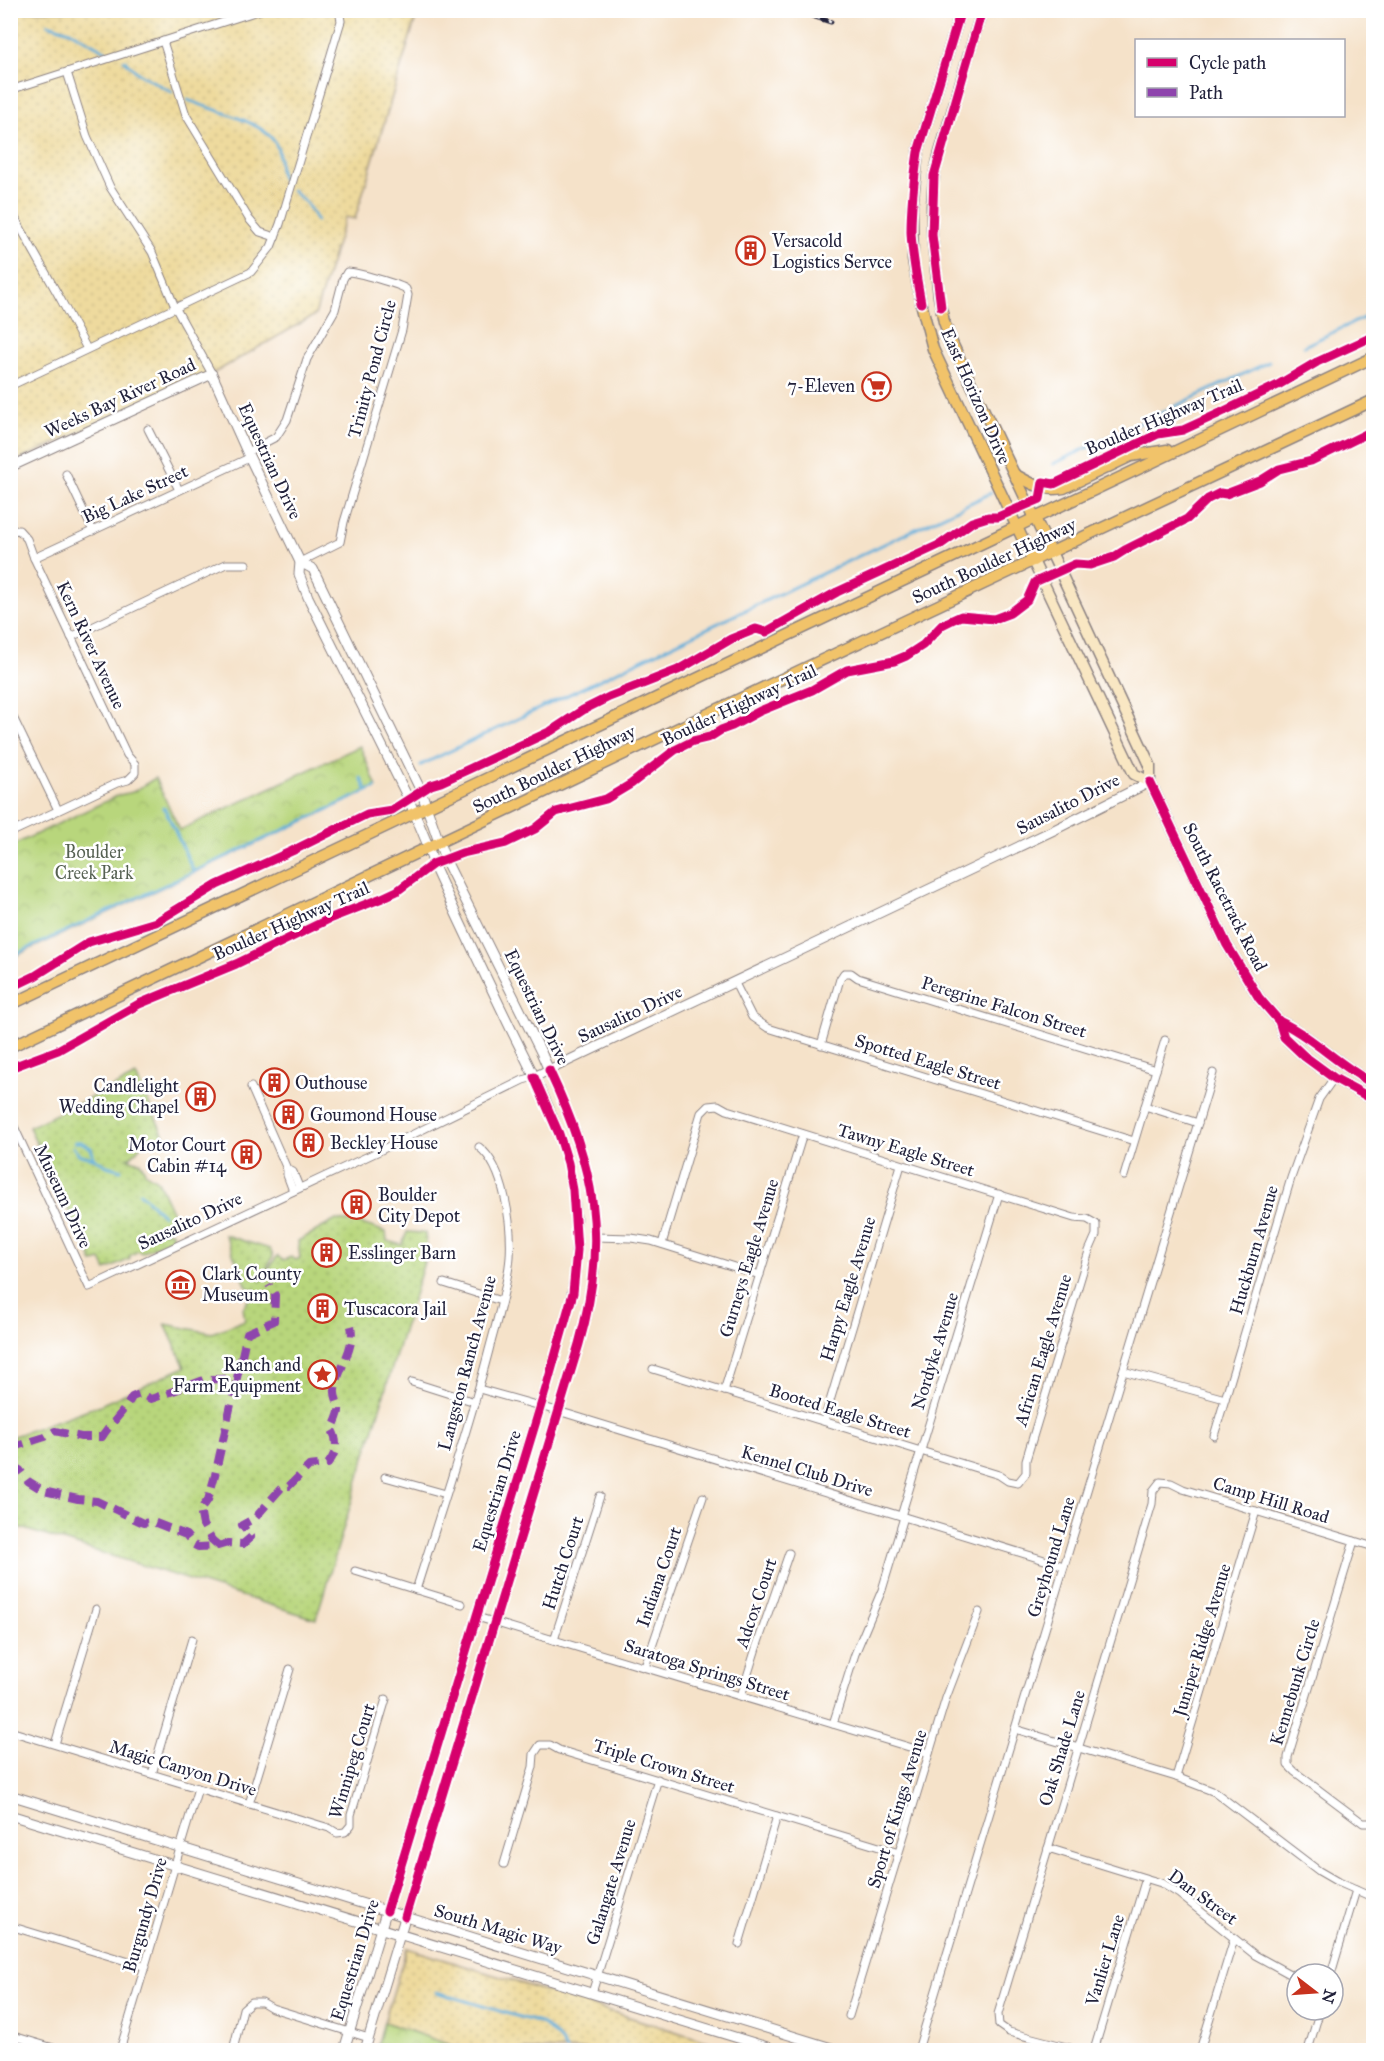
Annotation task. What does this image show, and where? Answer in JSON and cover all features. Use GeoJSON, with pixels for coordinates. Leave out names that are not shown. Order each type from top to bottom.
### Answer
{"type":"FeatureCollection","features":[{"type":"Feature","properties":{"kind":"main road","name":"East Horizon Drive"},"geometry":{"type":"LineString","coordinates":[[961,10],[918,152],[911,232],[914,260],[933,349],[1025,543]]}},
{"type":"Feature","properties":{"kind":"main road","name":"East Horizon Drive"},"geometry":{"type":"LineString","coordinates":[[982,10],[939,156],[933,196],[932,235],[939,297],[944,322],[952,343],[1043,535]]}},
{"type":"Feature","properties":{"kind":"main road"},"geometry":{"type":"LineString","coordinates":[[953,37],[972,43]]}},
{"type":"Feature","properties":{"kind":"main road"},"geometry":{"type":"LineString","coordinates":[[918,152],[939,156]]}},
{"type":"Feature","properties":{"kind":"main road"},"geometry":{"type":"LineString","coordinates":[[925,319],[944,322]]}},
{"type":"Feature","properties":{"kind":"main road","name":"South Boulder Highway"},"geometry":{"type":"LineString","coordinates":[[10,1005],[1374,357]]}},
{"type":"Feature","properties":{"kind":"main road","name":"South Boulder Highway"},"geometry":{"type":"LineString","coordinates":[[10,1047],[1374,400]]}},
{"type":"Feature","properties":{"kind":"main road"},"geometry":{"type":"LineString","coordinates":[[1014,474],[1041,488],[1052,490],[1064,488],[1131,456],[1179,448]]}},
{"type":"Feature","properties":{"kind":"main road","name":"South Racetrack Road"},"geometry":{"type":"LineString","coordinates":[[1043,535],[1150,765],[1150,782],[1227,945],[1259,998],[1279,1022],[1284,1037],[1304,1056],[1334,1078],[1374,1100]]}},
{"type":"Feature","properties":{"kind":"main road","name":"South Racetrack Road"},"geometry":{"type":"LineString","coordinates":[[1025,543],[1134,774],[1150,782]]}},
{"type":"Feature","properties":{"kind":"main road","name":"South Racetrack Road"},"geometry":{"type":"LineString","coordinates":[[1279,1022],[1298,1030],[1345,1067],[1374,1084]]}},
{"type":"Feature","properties":{"kind":"street"},"geometry":{"type":"LineString","coordinates":[[10,90],[261,10]]}},
{"type":"Feature","properties":{"kind":"street"},"geometry":{"type":"LineString","coordinates":[[10,386],[251,272],[271,247],[275,237],[341,21],[339,10]]}},
{"type":"Feature","properties":{"kind":"street"},"geometry":{"type":"LineString","coordinates":[[163,42],[186,114],[249,219],[260,232],[275,237]]}},
{"type":"Feature","properties":{"kind":"street"},"geometry":{"type":"LineString","coordinates":[[68,72],[87,136],[110,187],[152,252],[176,307],[212,374]]}},
{"type":"Feature","properties":{"kind":"street"},"geometry":{"type":"LineString","coordinates":[[10,209],[87,349]]}},
{"type":"Feature","properties":{"kind":"street","name":"Trinity Pond Circle"},"geometry":{"type":"LineString","coordinates":[[248,455],[276,437],[287,420],[307,359],[332,316],[347,272],[356,271],[363,276],[391,284],[400,284],[406,289],[408,295],[402,330],[344,522],[343,535],[340,542],[300,562]]}},
{"type":"Feature","properties":{"kind":"street","name":"Equestrian Drive"},"geometry":{"type":"LineString","coordinates":[[212,374],[300,562],[298,574],[308,597],[416,814],[433,864],[559,1134],[568,1163],[576,1227],[576,1273],[573,1293],[477,1617],[344,2050]]}},
{"type":"Feature","properties":{"kind":"street","name":"Weeks Bay River Road"},"geometry":{"type":"LineString","coordinates":[[10,467],[212,374]]}},
{"type":"Feature","properties":{"kind":"street"},"geometry":{"type":"LineString","coordinates":[[148,429],[179,490]]}},
{"type":"Feature","properties":{"kind":"street","name":"Big Lake Street"},"geometry":{"type":"LineString","coordinates":[[34,558],[248,455]]}},
{"type":"Feature","properties":{"kind":"street"},"geometry":{"type":"LineString","coordinates":[[66,474],[93,531]]}},
{"type":"Feature","properties":{"kind":"street","name":"Kern River Avenue"},"geometry":{"type":"LineString","coordinates":[[10,531],[19,530],[27,539],[127,754],[135,764],[135,773],[128,780],[58,810]]}},
{"type":"Feature","properties":{"kind":"street","name":"Equestrian Drive"},"geometry":{"type":"LineString","coordinates":[[300,562],[313,569],[428,807],[445,859],[566,1105],[585,1160],[595,1237],[594,1272],[588,1308],[365,2050]]}},
{"type":"Feature","properties":{"kind":"street"},"geometry":{"type":"LineString","coordinates":[[71,637],[226,564],[246,564]]}},
{"type":"Feature","properties":{"kind":"street"},"geometry":{"type":"LineString","coordinates":[[10,711],[58,810],[10,833]]}},
{"type":"Feature","properties":{"kind":"street","name":"Sausalito Drive"},"geometry":{"type":"LineString","coordinates":[[89,1287],[397,1143],[523,1080],[534,1077],[735,983],[1150,782]]}},
{"type":"Feature","properties":{"kind":"street","name":"Peregrine Falcon Street"},"geometry":{"type":"LineString","coordinates":[[821,1045],[840,979],[844,973],[851,973],[858,978],[1156,1070]]}},
{"type":"Feature","properties":{"kind":"street","name":"Spotted Eagle Street"},"geometry":{"type":"LineString","coordinates":[[735,983],[747,1009],[759,1024],[1134,1141]]}},
{"type":"Feature","properties":{"kind":"street"},"geometry":{"type":"LineString","coordinates":[[1124,1176],[1165,1040]]}},
{"type":"Feature","properties":{"kind":"street","name":"Greyhound Lane"},"geometry":{"type":"LineString","coordinates":[[918,2050],[1214,1073]]}},
{"type":"Feature","properties":{"kind":"street","name":"Huckburn Avenue"},"geometry":{"type":"LineString","coordinates":[[1214,1436],[1291,1178],[1319,1099],[1334,1078]]}},
{"type":"Feature","properties":{"kind":"street"},"geometry":{"type":"LineString","coordinates":[[251,1087],[287,1169],[293,1172],[296,1189]]}},
{"type":"Feature","properties":{"kind":"street","name":"Tawny Eagle Street"},"geometry":{"type":"LineString","coordinates":[[662,1244],[701,1113],[708,1106],[718,1105],[727,1110],[901,1165],[1074,1218],[1087,1219],[1096,1224]]}},
{"type":"Feature","properties":{"kind":"street"},"geometry":{"type":"LineString","coordinates":[[1145,1106],[1198,1123]]}},
{"type":"Feature","properties":{"kind":"street","name":"Museum Drive"},"geometry":{"type":"LineString","coordinates":[[10,1118],[89,1287]]}},
{"type":"Feature","properties":{"kind":"street","name":"Gurneys Eagle Avenue"},"geometry":{"type":"LineString","coordinates":[[724,1391],[803,1134]]}},
{"type":"Feature","properties":{"kind":"street","name":"Langston Ranch Avenue"},"geometry":{"type":"LineString","coordinates":[[417,1590],[479,1389],[510,1257],[507,1207],[497,1171],[488,1154],[479,1147]]}},
{"type":"Feature","properties":{"kind":"street","name":"Harpy Eagle Avenue"},"geometry":{"type":"LineString","coordinates":[[824,1421],[901,1165]]}},
{"type":"Feature","properties":{"kind":"street","name":"Nordyke Avenue"},"geometry":{"type":"LineString","coordinates":[[833,1724],[855,1654],[882,1590],[921,1451],[999,1194]]}},
{"type":"Feature","properties":{"kind":"street","name":"African Eagle Avenue"},"geometry":{"type":"LineString","coordinates":[[1018,1482],[1026,1473],[1026,1460],[1089,1251],[1096,1235],[1096,1224]]}},
{"type":"Feature","properties":{"kind":"street"},"geometry":{"type":"LineString","coordinates":[[595,1237],[631,1238],[662,1244],[760,1275]]}},
{"type":"Feature","properties":{"kind":"street"},"geometry":{"type":"LineString","coordinates":[[444,1283],[501,1301]]}},
{"type":"Feature","properties":{"kind":"street","name":"Booted Eagle Street"},"geometry":{"type":"LineString","coordinates":[[653,1369],[999,1475],[1008,1481],[1018,1482]]}},
{"type":"Feature","properties":{"kind":"street"},"geometry":{"type":"LineString","coordinates":[[1124,1371],[1225,1399]]}},
{"type":"Feature","properties":{"kind":"street"},"geometry":{"type":"LineString","coordinates":[[412,1382],[475,1402]]}},
{"type":"Feature","properties":{"kind":"street","name":"Kennel Club Drive"},"geometry":{"type":"LineString","coordinates":[[479,1389],[558,1411],[1064,1566]]}},
{"type":"Feature","properties":{"kind":"street"},"geometry":{"type":"LineString","coordinates":[[385,1477],[446,1494]]}},
{"type":"Feature","properties":{"kind":"street","name":"Camp Hill Road"},"geometry":{"type":"LineString","coordinates":[[1160,1482],[1171,1483],[1183,1489],[1374,1547]]}},
{"type":"Feature","properties":{"kind":"street","name":"Oak Shade Lane"},"geometry":{"type":"LineString","coordinates":[[1078,2050],[1009,2032],[999,2025],[998,2014],[1152,1504],[1153,1491],[1160,1482]]}},
{"type":"Feature","properties":{"kind":"street","name":"Hutch Court"},"geometry":{"type":"LineString","coordinates":[[554,1640],[600,1496]]}},
{"type":"Feature","properties":{"kind":"street","name":"Indiana Court"},"geometry":{"type":"LineString","coordinates":[[645,1667],[703,1497]]}},
{"type":"Feature","properties":{"kind":"street","name":"Juniper Ridge Avenue"},"geometry":{"type":"LineString","coordinates":[[1176,1777],[1256,1511]]}},
{"type":"Feature","properties":{"kind":"street","name":"Kennebunk Circle"},"geometry":{"type":"LineString","coordinates":[[1354,1541],[1287,1757],[1288,1765],[1295,1772],[1364,1823],[1374,1824]]}},
{"type":"Feature","properties":{"kind":"street","name":"Adcox Court"},"geometry":{"type":"LineString","coordinates":[[741,1696],[789,1553]]}},
{"type":"Feature","properties":{"kind":"street"},"geometry":{"type":"LineString","coordinates":[[355,1571],[462,1604]]}},
{"type":"Feature","properties":{"kind":"street"},"geometry":{"type":"LineString","coordinates":[[55,1744],[96,1610]]}},
{"type":"Feature","properties":{"kind":"street","name":"Sport of Kings Avenue"},"geometry":{"type":"LineString","coordinates":[[849,2016],[946,1698],[979,1612]]}},
{"type":"Feature","properties":{"kind":"street","name":"Saratoga Springs Street"},"geometry":{"type":"LineString","coordinates":[[477,1617],[929,1753]]}},
{"type":"Feature","properties":{"kind":"street"},"geometry":{"type":"LineString","coordinates":[[152,1774],[192,1639]]}},
{"type":"Feature","properties":{"kind":"street"},"geometry":{"type":"LineString","coordinates":[[249,1804],[290,1669]]}},
{"type":"Feature","properties":{"kind":"street","name":"Winnipeg Court"},"geometry":{"type":"LineString","coordinates":[[345,1832],[351,1825],[351,1815],[386,1699]]}},
{"type":"Feature","properties":{"kind":"street"},"geometry":{"type":"LineString","coordinates":[[1015,1729],[1176,1777],[1215,1792],[1306,1861],[1338,1882],[1374,1898]]}},
{"type":"Feature","properties":{"kind":"street","name":"Magic Canyon Drive"},"geometry":{"type":"LineString","coordinates":[[10,1731],[329,1828],[337,1833],[345,1832]]}},
{"type":"Feature","properties":{"kind":"street","name":"Triple Crown Street"},"geometry":{"type":"LineString","coordinates":[[504,1864],[533,1767],[534,1754],[540,1745],[550,1745],[559,1750],[899,1852]]}},
{"type":"Feature","properties":{"kind":"street","name":"Galangate Avenue"},"geometry":{"type":"LineString","coordinates":[[592,1994],[658,1779]]}},
{"type":"Feature","properties":{"kind":"street","name":"Burgundy Drive"},"geometry":{"type":"LineString","coordinates":[[120,2050],[198,1788]]}},
{"type":"Feature","properties":{"kind":"street","name":"South Magic Way"},"geometry":{"type":"LineString","coordinates":[[10,1795],[838,2050]]}},
{"type":"Feature","properties":{"kind":"street","name":"South Magic Way"},"geometry":{"type":"LineString","coordinates":[[10,1815],[777,2050]]}},
{"type":"Feature","properties":{"kind":"street"},"geometry":{"type":"LineString","coordinates":[[738,1944],[777,1816]]}},
{"type":"Feature","properties":{"kind":"street","name":"Dan Street"},"geometry":{"type":"LineString","coordinates":[[1048,1848],[1146,1878],[1171,1889],[1256,1955],[1285,1971]]}},
{"type":"Feature","properties":{"kind":"street","name":"Vanlier Lane"},"geometry":{"type":"LineString","coordinates":[[1094,2050],[1146,1878]]}},
{"type":"Feature","properties":{"kind":"street"},"geometry":{"type":"LineString","coordinates":[[1335,1962],[1356,1890]]}},
{"type":"Feature","properties":{"kind":"street"},"geometry":{"type":"LineString","coordinates":[[10,1926],[146,1967]]}},
{"type":"Feature","properties":{"kind":"street"},"geometry":{"type":"LineString","coordinates":[[1200,2050],[1234,1939]]}},
{"type":"Feature","properties":{"kind":"street"},"geometry":{"type":"LineString","coordinates":[[233,2050],[243,2009],[251,2002],[262,2002],[272,2008],[369,2038]]}},
{"type":"Feature","properties":{"kind":"street"},"geometry":{"type":"LineString","coordinates":[[1308,2050],[1316,2022]]}},
{"type":"Feature","properties":{"kind":"street"},"geometry":{"type":"LineString","coordinates":[[10,2035],[60,2050]]}},
{"type":"Feature","properties":{"kind":"green space","name":"Boulder Creek Park"},"geometry":{"type":"Polygon","coordinates":[[[360,746],[377,787],[11,958],[11,846],[119,795],[133,792],[155,778],[180,830],[360,746]]]}},
{"type":"Feature","properties":{"kind":"green space"},"geometry":{"type":"Polygon","coordinates":[[[136,1076],[165,1138],[148,1137],[132,1156],[127,1158],[140,1162],[146,1173],[158,1181],[176,1220],[164,1224],[164,1231],[172,1232],[172,1238],[142,1253],[138,1251],[129,1256],[130,1259],[106,1270],[101,1260],[93,1262],[29,1127],[136,1076]]]}},
{"type":"Feature","properties":{"kind":"green space"},"geometry":{"type":"Polygon","coordinates":[[[336,1220],[359,1223],[386,1232],[387,1241],[402,1245],[407,1232],[425,1233],[427,1252],[316,1619],[11,1525],[11,1437],[100,1405],[185,1367],[165,1324],[212,1333],[245,1320],[243,1308],[255,1290],[247,1287],[225,1235],[270,1249],[273,1256],[260,1282],[277,1256],[283,1260],[291,1257],[296,1260],[300,1258],[298,1241],[336,1220]]]}},
{"type":"Feature","properties":{"kind":"green space"},"geometry":{"type":"Polygon","coordinates":[[[384,2022],[464,2050],[376,2050],[384,2022]]]}},
{"type":"Feature","properties":{"kind":"sand"},"geometry":{"type":"Polygon","coordinates":[[[11,11],[418,11],[355,219],[345,217],[315,315],[212,374],[11,463],[11,11]]]}},
{"type":"Feature","properties":{"kind":"sand"},"geometry":{"type":"Polygon","coordinates":[[[407,1948],[735,2050],[464,2050],[384,2022],[407,1948]]]}},
{"type":"Feature","properties":{"kind":"waterway"},"geometry":{"type":"LineString","coordinates":[[48,24],[70,31],[107,52]]}},
{"type":"Feature","properties":{"kind":"waterway"},"geometry":{"type":"LineString","coordinates":[[124,60],[138,73],[172,92]]}},
{"type":"Feature","properties":{"kind":"waterway"},"geometry":{"type":"LineString","coordinates":[[188,100],[239,118],[263,130],[272,138],[277,147],[280,170],[285,182]]}},
{"type":"Feature","properties":{"kind":"waterway"},"geometry":{"type":"LineString","coordinates":[[292,190],[307,204],[317,221]]}},
{"type":"Feature","properties":{"kind":"waterway"},"geometry":{"type":"LineString","coordinates":[[1304,346],[1374,313]]}},
{"type":"Feature","properties":{"kind":"waterway"},"geometry":{"type":"LineString","coordinates":[[1053,464],[1269,362]]}},
{"type":"Feature","properties":{"kind":"waterway"},"geometry":{"type":"LineString","coordinates":[[421,765],[991,493]]}},
{"type":"Feature","properties":{"kind":"waterway"},"geometry":{"type":"LineString","coordinates":[[361,778],[367,791]]}},
{"type":"Feature","properties":{"kind":"waterway"},"geometry":{"type":"LineString","coordinates":[[10,957],[376,787]]}},
{"type":"Feature","properties":{"kind":"waterway"},"geometry":{"type":"LineString","coordinates":[[163,808],[194,872]]}},
{"type":"Feature","properties":{"kind":"waterway"},"geometry":{"type":"LineString","coordinates":[[75,1142],[81,1142],[91,1148],[94,1158]]}},
{"type":"Feature","properties":{"kind":"waterway"},"geometry":{"type":"LineString","coordinates":[[73,1147],[80,1155],[94,1158],[107,1166],[121,1170]]}},
{"type":"Feature","properties":{"kind":"waterway"},"geometry":{"type":"LineString","coordinates":[[140,1193],[163,1215]]}},
{"type":"Feature","properties":{"kind":"waterway"},"geometry":{"type":"LineString","coordinates":[[436,1992],[543,2024],[559,2039],[566,2050]]}},
{"type":"Feature","properties":{"kind":"railway"},"geometry":{"type":"LineString","coordinates":[[794,10],[831,22]]}},
{"type":"Feature","properties":{"kind":"marked path"},"geometry":{"type":"LineString","coordinates":[[10,1448],[45,1437],[55,1431],[81,1437],[102,1437],[132,1397],[140,1394],[151,1399],[204,1380],[237,1378],[247,1333],[274,1321],[275,1295],[269,1285]]}},
{"type":"Feature","properties":{"kind":"marked path"},"geometry":{"type":"LineString","coordinates":[[10,1465],[20,1470],[28,1481],[44,1491],[97,1501],[143,1523],[153,1522],[186,1535],[198,1547],[228,1543],[243,1544],[251,1537],[242,1525],[255,1518],[283,1486],[289,1486],[309,1466],[328,1464],[333,1456],[336,1443],[332,1430],[339,1411],[335,1390],[349,1350],[351,1326]]}},
{"type":"Feature","properties":{"kind":"marked path"},"geometry":{"type":"LineString","coordinates":[[219,1546],[212,1540],[203,1525],[200,1510],[208,1500],[237,1378]]}},
{"type":"Feature","properties":{"kind":"cycle path"},"geometry":{"type":"LineString","coordinates":[[921,303],[911,232],[918,152],[961,10]]}},
{"type":"Feature","properties":{"kind":"cycle path"},"geometry":{"type":"LineString","coordinates":[[941,307],[932,235],[934,176],[982,10]]}},
{"type":"Feature","properties":{"kind":"cycle path","name":"Boulder Highway Trail"},"geometry":{"type":"LineString","coordinates":[[10,988],[35,976],[89,942],[156,922],[217,885],[367,814],[392,810],[431,785],[551,731],[583,710],[609,697],[678,670],[731,639],[756,629],[766,632],[837,592],[941,544],[972,522],[988,517],[998,517],[1040,499],[1043,482],[1054,484],[1158,434],[1183,430],[1278,385],[1317,362],[1374,336]]}},
{"type":"Feature","properties":{"kind":"cycle path","name":"Boulder Highway Trail"},"geometry":{"type":"LineString","coordinates":[[10,1068],[58,1050],[139,1004],[236,964],[331,918],[397,891],[433,864],[462,853],[506,843],[535,829],[556,812],[606,799],[631,784],[675,750],[693,741],[710,737],[760,711],[812,690],[847,670],[894,661],[906,656],[923,645],[942,625],[952,620],[961,616],[994,619],[1010,613],[1027,600],[1035,582],[1075,564],[1090,565],[1114,557],[1187,519],[1208,499],[1220,493],[1226,494],[1260,481],[1279,469],[1311,461],[1374,430]]}},
{"type":"Feature","properties":{"kind":"cycle path"},"geometry":{"type":"LineString","coordinates":[[1150,782],[1227,945],[1259,998],[1279,1021],[1284,1037],[1304,1056],[1334,1078],[1374,1100]]}},
{"type":"Feature","properties":{"kind":"cycle path"},"geometry":{"type":"LineString","coordinates":[[1279,1021],[1374,1084]]}},
{"type":"Feature","properties":{"kind":"cycle path"},"geometry":{"type":"LineString","coordinates":[[405,1917],[579,1344],[588,1306],[595,1237],[587,1172],[565,1106],[549,1070]]}},
{"type":"Feature","properties":{"kind":"cycle path"},"geometry":{"type":"LineString","coordinates":[[387,1911],[573,1293],[577,1250],[573,1190],[559,1134],[534,1077]]}},
{"type":"Feature","properties":{"kind":"place","name":"Versacold Logistics Servce"},"geometry":{"type":"Point","coordinates":[751,251]}},
{"type":"Feature","properties":{"kind":"place","name":"7-Eleven"},"geometry":{"type":"Point","coordinates":[876,386]}},
{"type":"Feature","properties":{"kind":"place","name":"Outhouse"},"geometry":{"type":"Point","coordinates":[274,1083]}},
{"type":"Feature","properties":{"kind":"place","name":"Candlelight Wedding Chapel"},"geometry":{"type":"Point","coordinates":[200,1096]}},
{"type":"Feature","properties":{"kind":"place","name":"Goumond House"},"geometry":{"type":"Point","coordinates":[289,1115]}},
{"type":"Feature","properties":{"kind":"place","name":"Beckley House"},"geometry":{"type":"Point","coordinates":[309,1143]}},
{"type":"Feature","properties":{"kind":"place","name":"Motor Court Cabin #14"},"geometry":{"type":"Point","coordinates":[247,1155]}},
{"type":"Feature","properties":{"kind":"place","name":"Boulder City Depot"},"geometry":{"type":"Point","coordinates":[357,1205]}},
{"type":"Feature","properties":{"kind":"place","name":"Esslinger Barn"},"geometry":{"type":"Point","coordinates":[327,1253]}},
{"type":"Feature","properties":{"kind":"place","name":"Clark County Museum"},"geometry":{"type":"Point","coordinates":[181,1284]}},
{"type":"Feature","properties":{"kind":"place","name":"Tuscacora Jail"},"geometry":{"type":"Point","coordinates":[323,1309]}},
{"type":"Feature","properties":{"kind":"place","name":"Ranch and Farm Equipment"},"geometry":{"type":"Point","coordinates":[322,1375]}}]}
